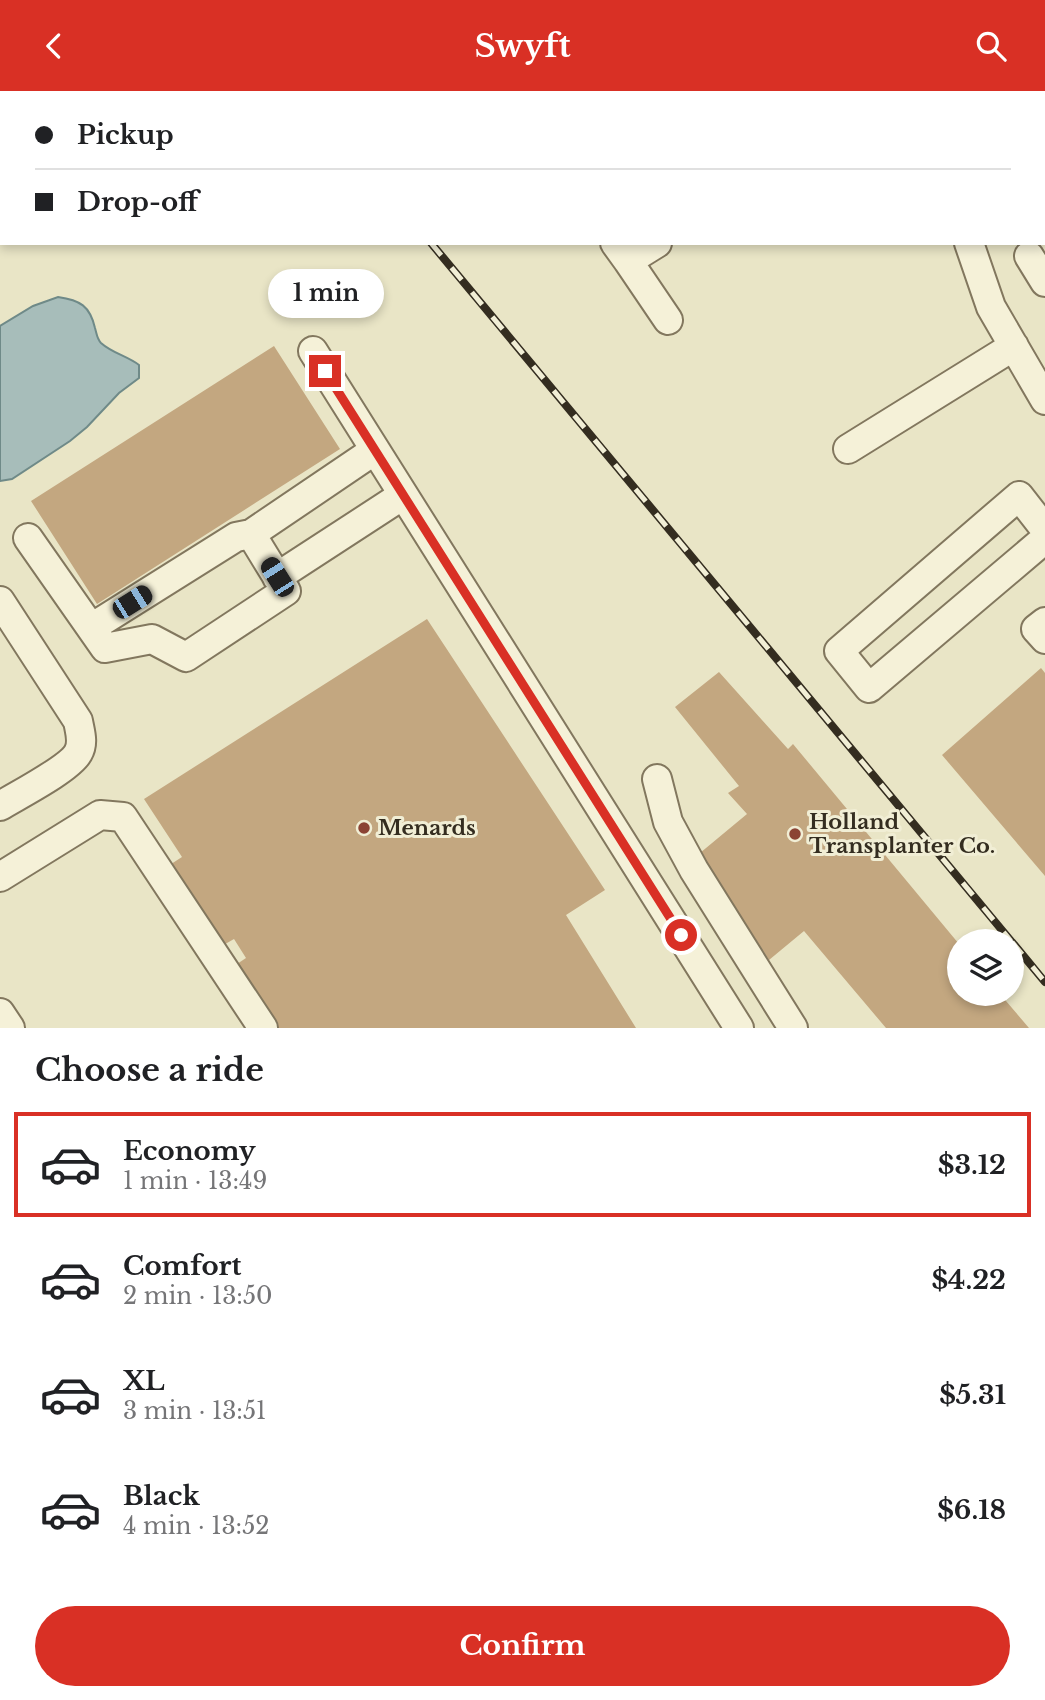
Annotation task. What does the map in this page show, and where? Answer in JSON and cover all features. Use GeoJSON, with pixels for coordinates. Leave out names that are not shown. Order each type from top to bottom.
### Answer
{"type":"FeatureCollection","features":[{"type":"Feature","properties":{"kind":"street"},"geometry":{"type":"LineString","coordinates":[[649,245],[621,252],[668,320]]}},
{"type":"Feature","properties":{"kind":"street"},"geometry":{"type":"LineString","coordinates":[[971,245],[991,307],[1014,346],[1037,367],[1045,400]]}},
{"type":"Feature","properties":{"kind":"street"},"geometry":{"type":"LineString","coordinates":[[1029,256],[1045,282]]}},
{"type":"Feature","properties":{"kind":"street"},"geometry":{"type":"LineString","coordinates":[[848,449],[1014,346]]}},
{"type":"Feature","properties":{"kind":"street"},"geometry":{"type":"LineString","coordinates":[[313,351],[739,1028]]}},
{"type":"Feature","properties":{"kind":"street"},"geometry":{"type":"LineString","coordinates":[[90,628],[236,537],[251,534],[375,450]]}},
{"type":"Feature","properties":{"kind":"street"},"geometry":{"type":"LineString","coordinates":[[277,577],[404,495]]}},
{"type":"Feature","properties":{"kind":"street"},"geometry":{"type":"LineString","coordinates":[[1045,529],[1018,496],[839,651],[869,688],[1045,539]]}},
{"type":"Feature","properties":{"kind":"street"},"geometry":{"type":"LineString","coordinates":[[28,538],[105,648],[152,639],[186,657],[286,591],[251,534]]}},
{"type":"Feature","properties":{"kind":"street"},"geometry":{"type":"LineString","coordinates":[[0,601],[78,721],[82,739],[79,753],[69,764],[0,806]]}},
{"type":"Feature","properties":{"kind":"street"},"geometry":{"type":"LineString","coordinates":[[1045,622],[1036,629],[1045,639]]}},
{"type":"Feature","properties":{"kind":"street"},"geometry":{"type":"LineString","coordinates":[[657,779],[667,822],[793,1028]]}},
{"type":"Feature","properties":{"kind":"street"},"geometry":{"type":"LineString","coordinates":[[0,877],[100,815],[123,817],[263,1028]]}},
{"type":"Feature","properties":{"kind":"street"},"geometry":{"type":"LineString","coordinates":[[0,1013],[10,1028]]}},
{"type":"Feature","properties":{"kind":"water"},"geometry":{"type":"Polygon","coordinates":[[[58,297],[78,302],[87,309],[100,341],[139,365],[139,378],[119,393],[70,441],[12,479],[0,481],[0,326],[33,306],[58,297]]]}},
{"type":"Feature","properties":{"kind":"building"},"geometry":{"type":"Polygon","coordinates":[[[274,346],[340,449],[97,604],[31,501],[274,346]]]}},
{"type":"Feature","properties":{"kind":"building","name":"Menards"},"geometry":{"type":"Polygon","coordinates":[[[427,619],[605,890],[566,915],[636,1028],[275,1028],[234,966],[246,958],[234,939],[220,947],[168,866],[182,857],[144,799],[427,619]]]}},
{"type":"Feature","properties":{"kind":"building"},"geometry":{"type":"Polygon","coordinates":[[[1041,668],[1045,673],[1045,876],[942,755],[1041,668]]]}},
{"type":"Feature","properties":{"kind":"building","name":"Holland Transplanter Co."},"geometry":{"type":"Polygon","coordinates":[[[719,672],[788,749],[793,744],[947,930],[947,1006],[1010,1006],[1029,1028],[886,1028],[804,931],[769,960],[700,853],[747,814],[728,793],[739,786],[675,707],[719,672]]]}},
{"type":"Feature","properties":{"kind":"railway"},"geometry":{"type":"LineString","coordinates":[[433,245],[1001,929]]}},
{"type":"Feature","properties":{"kind":"railway"},"geometry":{"type":"LineString","coordinates":[[1024,957],[1045,982]]}},
{"type":"Feature","properties":{"kind":"place","name":"Menards"},"geometry":{"type":"Point","coordinates":[364,828]}},
{"type":"Feature","properties":{"kind":"place","name":"Holland Transplanter Co."},"geometry":{"type":"Point","coordinates":[795,834]}},
{"type":"Feature","properties":{"kind":"route"},"geometry":{"type":"LineString","coordinates":[[325,371],[681,935]]}}]}
